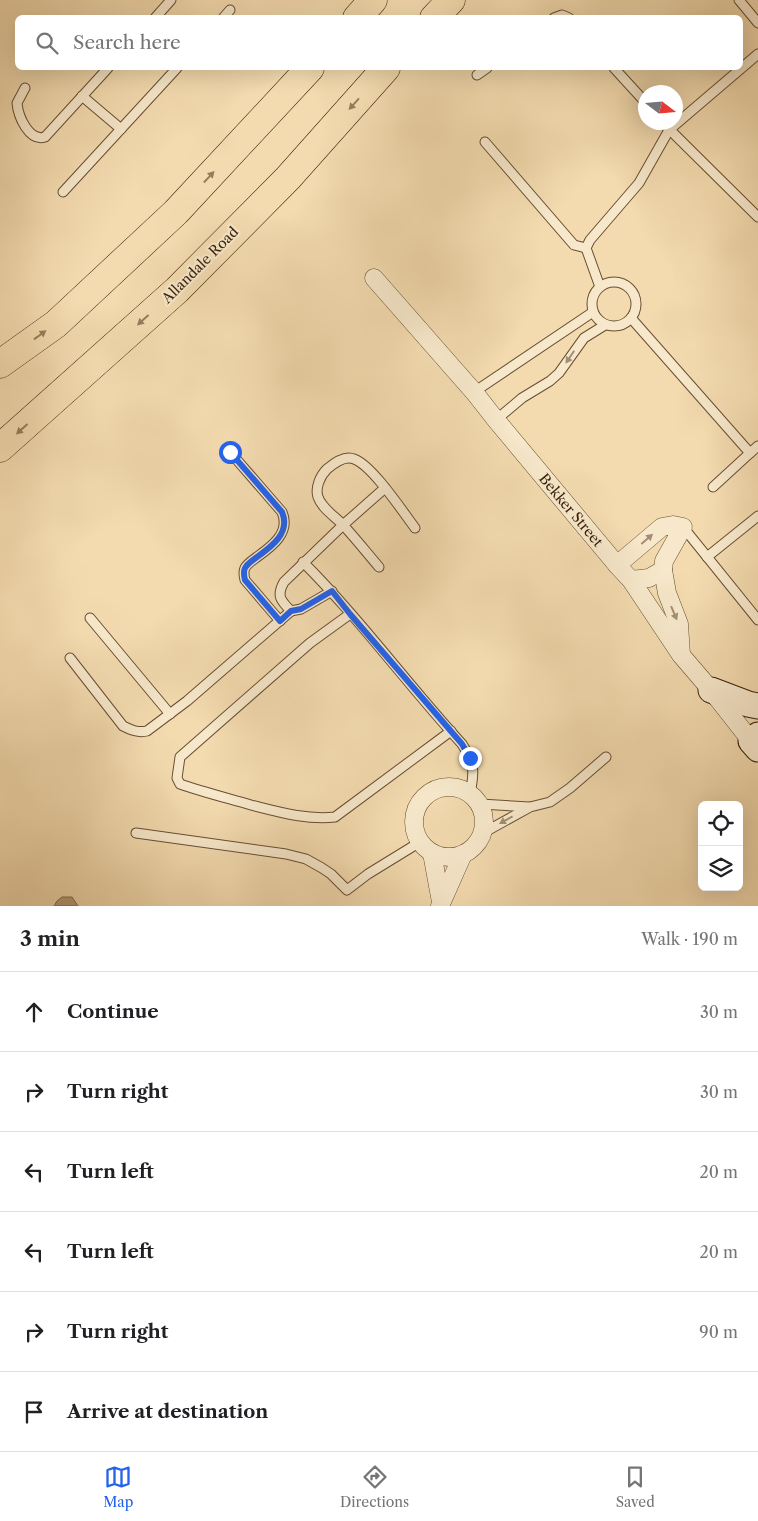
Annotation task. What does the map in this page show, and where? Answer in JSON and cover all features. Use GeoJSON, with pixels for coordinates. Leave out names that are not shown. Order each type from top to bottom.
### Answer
{"type":"FeatureCollection","features":[{"type":"Feature","properties":{"kind":"main road"},"geometry":{"type":"LineString","coordinates":[[360,15],[373,0]]}},
{"type":"Feature","properties":{"kind":"main road"},"geometry":{"type":"LineString","coordinates":[[437,15],[451,0]]}},
{"type":"Feature","properties":{"kind":"main road"},"geometry":{"type":"LineString","coordinates":[[0,364],[56,324],[176,212],[308,70]]}},
{"type":"Feature","properties":{"kind":"main road","name":"Allandale Road"},"geometry":{"type":"LineString","coordinates":[[0,448],[177,290],[288,178],[384,70]]}},
{"type":"Feature","properties":{"kind":"street","name":"Bekker Street"},"geometry":{"type":"LineString","coordinates":[[374,278],[474,392],[631,580],[681,656],[756,742]]}},
{"type":"Feature","properties":{"kind":"street"},"geometry":{"type":"LineString","coordinates":[[617,565],[662,527],[673,525],[683,527],[664,561],[663,570],[666,593],[679,624],[681,656]]}},
{"type":"Feature","properties":{"kind":"street"},"geometry":{"type":"LineString","coordinates":[[631,580],[648,578],[663,570]]}},
{"type":"Feature","properties":{"kind":"street"},"geometry":{"type":"LineString","coordinates":[[711,690],[758,706]]}},
{"type":"Feature","properties":{"kind":"street"},"geometry":{"type":"LineString","coordinates":[[426,847],[448,857],[463,854],[475,846],[482,833],[484,818],[475,798],[455,786],[439,788],[424,796],[416,810],[414,826],[426,847],[440,904]]}},
{"type":"Feature","properties":{"kind":"street"},"geometry":{"type":"LineString","coordinates":[[440,904],[463,854]]}},
{"type":"Feature","properties":{"kind":"lane"},"geometry":{"type":"LineString","coordinates":[[158,15],[171,0]]}},
{"type":"Feature","properties":{"kind":"lane"},"geometry":{"type":"LineString","coordinates":[[739,0],[758,23]]}},
{"type":"Feature","properties":{"kind":"lane"},"geometry":{"type":"LineString","coordinates":[[226,15],[230,10]]}},
{"type":"Feature","properties":{"kind":"lane"},"geometry":{"type":"LineString","coordinates":[[743,67],[758,54]]}},
{"type":"Feature","properties":{"kind":"lane"},"geometry":{"type":"LineString","coordinates":[[25,88],[17,103],[20,120],[34,136],[38,138],[45,137],[106,70]]}},
{"type":"Feature","properties":{"kind":"lane"},"geometry":{"type":"LineString","coordinates":[[63,192],[175,70]]}},
{"type":"Feature","properties":{"kind":"lane"},"geometry":{"type":"LineString","coordinates":[[477,75],[484,70]]}},
{"type":"Feature","properties":{"kind":"lane"},"geometry":{"type":"LineString","coordinates":[[616,70],[638,95]]}},
{"type":"Feature","properties":{"kind":"lane"},"geometry":{"type":"LineString","coordinates":[[683,118],[739,70]]}},
{"type":"Feature","properties":{"kind":"lane"},"geometry":{"type":"LineString","coordinates":[[82,96],[121,129]]}},
{"type":"Feature","properties":{"kind":"lane"},"geometry":{"type":"LineString","coordinates":[[600,287],[586,248],[590,240],[639,182],[669,130],[758,217]]}},
{"type":"Feature","properties":{"kind":"lane"},"geometry":{"type":"LineString","coordinates":[[485,142],[574,245],[586,248]]}},
{"type":"Feature","properties":{"kind":"lane"},"geometry":{"type":"LineString","coordinates":[[608,282],[626,285],[636,301],[635,310],[631,318],[624,324],[606,325],[598,320],[592,312],[591,303],[594,294],[608,282]]}},
{"type":"Feature","properties":{"kind":"lane"},"geometry":{"type":"LineString","coordinates":[[474,392],[592,312]]}},
{"type":"Feature","properties":{"kind":"lane"},"geometry":{"type":"LineString","coordinates":[[631,318],[750,453]]}},
{"type":"Feature","properties":{"kind":"lane"},"geometry":{"type":"LineString","coordinates":[[496,420],[522,398],[550,381],[559,373],[584,338],[606,325]]}},
{"type":"Feature","properties":{"kind":"lane"},"geometry":{"type":"LineString","coordinates":[[713,487],[758,446]]}},
{"type":"Feature","properties":{"kind":"lane"},"geometry":{"type":"LineString","coordinates":[[230,452],[282,512],[284,518],[285,523],[282,534],[273,545],[245,567],[243,574],[245,580],[280,621]]}},
{"type":"Feature","properties":{"kind":"lane"},"geometry":{"type":"LineString","coordinates":[[379,567],[343,525],[322,505],[318,498],[317,488],[326,470],[342,459],[354,459],[364,465],[385,488],[415,528]]}},
{"type":"Feature","properties":{"kind":"lane"},"geometry":{"type":"LineString","coordinates":[[291,611],[283,603],[280,596],[280,589],[284,582],[303,562],[385,488]]}},
{"type":"Feature","properties":{"kind":"lane"},"geometry":{"type":"LineString","coordinates":[[707,557],[758,516]]}},
{"type":"Feature","properties":{"kind":"lane"},"geometry":{"type":"LineString","coordinates":[[683,527],[758,620]]}},
{"type":"Feature","properties":{"kind":"lane"},"geometry":{"type":"LineString","coordinates":[[303,562],[332,591],[462,744],[473,766],[475,798],[530,807]]}},
{"type":"Feature","properties":{"kind":"lane"},"geometry":{"type":"LineString","coordinates":[[70,658],[123,726],[139,732],[147,731],[187,701],[291,611],[301,609],[332,591]]}},
{"type":"Feature","properties":{"kind":"lane"},"geometry":{"type":"LineString","coordinates":[[350,614],[310,642],[180,758],[177,778],[180,784],[292,816],[335,817],[451,732]]}},
{"type":"Feature","properties":{"kind":"lane"},"geometry":{"type":"LineString","coordinates":[[90,618],[170,714]]}},
{"type":"Feature","properties":{"kind":"lane"},"geometry":{"type":"LineString","coordinates":[[482,833],[530,807],[550,802],[564,793],[606,757]]}},
{"type":"Feature","properties":{"kind":"lane"},"geometry":{"type":"LineString","coordinates":[[136,833],[286,854],[306,859],[331,874],[347,890],[368,874],[426,847]]}},
{"type":"Feature","properties":{"kind":"shaded area"},"geometry":{"type":"Polygon","coordinates":[[[62,897],[72,897],[78,906],[54,906],[62,897]]]}},
{"type":"Feature","properties":{"kind":"route"},"geometry":{"type":"LineString","coordinates":[[230,452],[282,512],[285,523],[282,534],[273,545],[245,567],[243,574],[245,580],[280,621],[291,611],[301,609],[332,591],[462,744],[470,758]]}}]}
